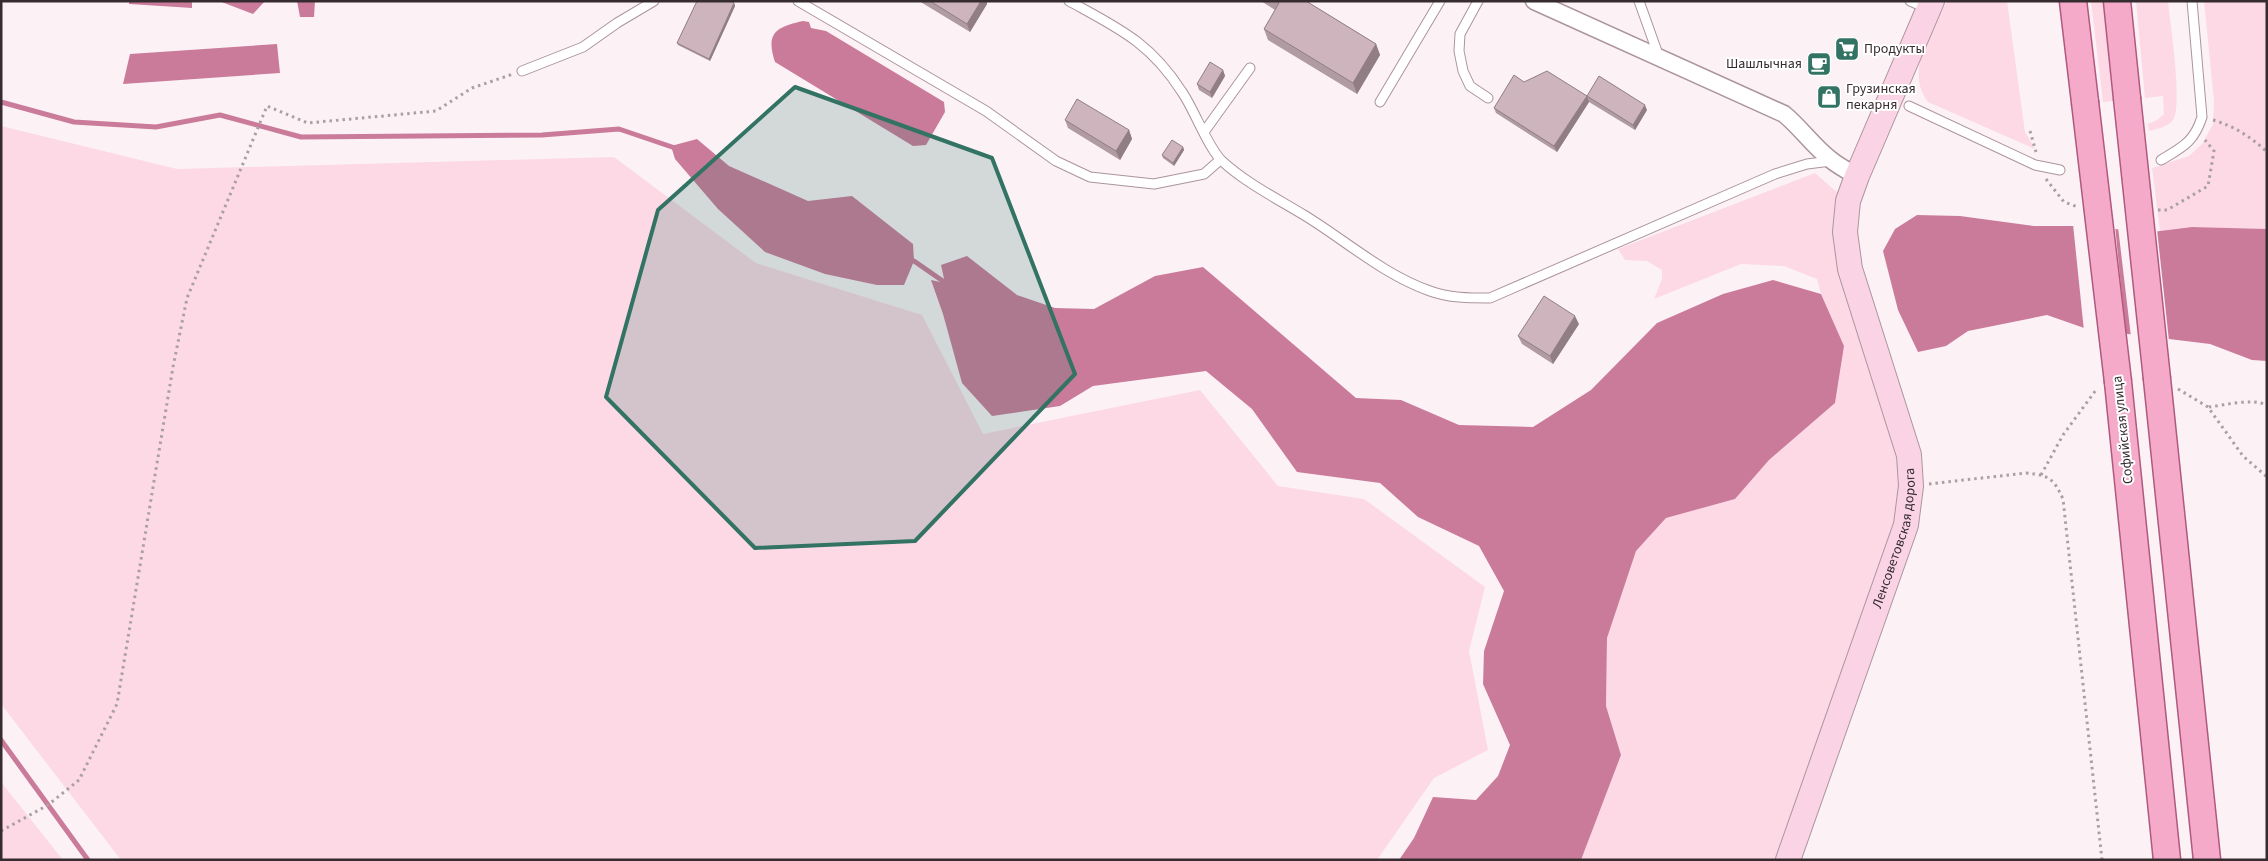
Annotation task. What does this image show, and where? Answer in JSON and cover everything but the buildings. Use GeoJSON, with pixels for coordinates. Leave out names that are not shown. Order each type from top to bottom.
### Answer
{"type":"FeatureCollection","features":[{"type":"Feature","properties":{"kind":"main road","name":"Софийская улица"},"geometry":{"type":"LineString","coordinates":[[2073,1],[2086,102],[2107,386],[2167,860]]}},
{"type":"Feature","properties":{"kind":"main road"},"geometry":{"type":"LineString","coordinates":[[2117,1],[2164,382],[2208,860]]}},
{"type":"Feature","properties":{"kind":"street"},"geometry":{"type":"LineString","coordinates":[[1534,1],[1784,114],[1804,131],[1815,146],[1831,160],[1857,176]]}},
{"type":"Feature","properties":{"kind":"street","name":"Ленсоветовская дорога"},"geometry":{"type":"LineString","coordinates":[[1788,860],[1906,525],[1911,486],[1909,455],[1850,269],[1845,232],[1848,201],[1857,176],[1899,102],[1923,4]]}},
{"type":"Feature","properties":{"kind":"lane"},"geometry":{"type":"LineString","coordinates":[[522,71],[583,46],[654,1]]}},
{"type":"Feature","properties":{"kind":"lane"},"geometry":{"type":"LineString","coordinates":[[798,1],[986,111],[1056,161],[1090,177],[1154,184],[1204,174],[1220,160]]}},
{"type":"Feature","properties":{"kind":"lane"},"geometry":{"type":"LineString","coordinates":[[1069,1],[1134,37],[1162,63],[1183,92],[1220,160],[1264,193],[1304,215],[1406,280],[1447,297],[1490,298],[1775,174],[1808,164],[1831,160]]}},
{"type":"Feature","properties":{"kind":"lane"},"geometry":{"type":"LineString","coordinates":[[1380,102],[1440,1]]}},
{"type":"Feature","properties":{"kind":"lane"},"geometry":{"type":"LineString","coordinates":[[1478,1],[1460,34],[1459,51],[1462,71],[1470,86],[1488,98]]}},
{"type":"Feature","properties":{"kind":"lane"},"geometry":{"type":"LineString","coordinates":[[1639,1],[1659,57]]}},
{"type":"Feature","properties":{"kind":"lane"},"geometry":{"type":"LineString","coordinates":[[2161,160],[2186,145],[2198,132],[2202,117],[2192,1]]}},
{"type":"Feature","properties":{"kind":"lane"},"geometry":{"type":"LineString","coordinates":[[1204,132],[1250,68]]}},
{"type":"Feature","properties":{"kind":"lane"},"geometry":{"type":"LineString","coordinates":[[1899,102],[2035,165],[2060,170]]}},
{"type":"Feature","properties":{"kind":"path"},"geometry":{"type":"LineString","coordinates":[[1,831],[48,805],[79,780],[117,704],[173,367],[187,298],[267,106],[308,123],[436,111],[472,88],[522,71]]}},
{"type":"Feature","properties":{"kind":"path"},"geometry":{"type":"LineString","coordinates":[[2202,117],[2229,124],[2255,141],[2267,152]]}},
{"type":"Feature","properties":{"kind":"path"},"geometry":{"type":"LineString","coordinates":[[2164,382],[2208,407],[2243,456],[2267,477]]}},
{"type":"Feature","properties":{"kind":"path"},"geometry":{"type":"LineString","coordinates":[[2041,475],[2063,435],[2107,386]]}},
{"type":"Feature","properties":{"kind":"path"},"geometry":{"type":"LineString","coordinates":[[2208,407],[2235,402],[2267,405]]}},
{"type":"Feature","properties":{"kind":"path"},"geometry":{"type":"LineString","coordinates":[[1911,486],[2026,473],[2041,475],[2056,484],[2063,499],[2102,860]]}},
{"type":"Feature","properties":{"kind":"highlighted area"},"geometry":{"type":"Polygon","coordinates":[[[795,87],[992,158],[1075,374],[915,541],[755,548],[606,397],[658,210],[795,87]]]}},
{"type":"Feature","properties":{"kind":"shaded area"},"geometry":{"type":"Polygon","coordinates":[[[129,1],[192,1],[192,8],[129,4],[129,1]]]}},
{"type":"Feature","properties":{"kind":"shaded area"},"geometry":{"type":"Polygon","coordinates":[[[219,1],[265,1],[253,14],[219,1]]]}},
{"type":"Feature","properties":{"kind":"shaded area"},"geometry":{"type":"Polygon","coordinates":[[[297,1],[315,1],[314,17],[300,17],[297,1]]]}},
{"type":"Feature","properties":{"kind":"shaded area"},"geometry":{"type":"Polygon","coordinates":[[[1947,1],[2007,1],[2025,132],[2035,149],[1928,102],[1921,90],[1919,78],[1920,65],[1928,38],[1947,1]]]}},
{"type":"Feature","properties":{"kind":"shaded area"},"geometry":{"type":"Polygon","coordinates":[[[2091,1],[2103,1],[2113,101],[2103,102],[2091,1]]]}},
{"type":"Feature","properties":{"kind":"shaded area"},"geometry":{"type":"Polygon","coordinates":[[[2136,1],[2168,1],[2175,63],[2177,98],[2173,120],[2165,126],[2149,131],[2148,124],[2164,114],[2163,96],[2145,98],[2136,1]]]}},
{"type":"Feature","properties":{"kind":"shaded area"},"geometry":{"type":"Polygon","coordinates":[[[2204,1],[2267,1],[2267,229],[2192,227],[2160,231],[2152,168],[2189,156],[2202,144],[2213,124],[2214,101],[2204,1]]]}},
{"type":"Feature","properties":{"kind":"shaded area"},"geometry":{"type":"Polygon","coordinates":[[[803,21],[809,22],[811,28],[826,31],[944,102],[945,112],[926,145],[913,146],[775,62],[772,52],[773,37],[780,29],[803,21]]]}},
{"type":"Feature","properties":{"kind":"shaded area"},"geometry":{"type":"Polygon","coordinates":[[[277,44],[280,73],[123,84],[130,54],[277,44]]]}},
{"type":"Feature","properties":{"kind":"shaded area"},"geometry":{"type":"Polygon","coordinates":[[[1,126],[177,169],[614,157],[756,263],[922,315],[983,434],[1200,390],[1278,486],[1364,499],[1485,587],[1469,651],[1488,750],[1434,778],[1377,860],[121,860],[1,704],[1,126]]]}},
{"type":"Feature","properties":{"kind":"shaded area"},"geometry":{"type":"Polygon","coordinates":[[[697,139],[729,166],[808,201],[852,196],[913,244],[914,261],[904,285],[877,285],[825,274],[765,252],[718,209],[675,159],[671,146],[697,139]]]}},
{"type":"Feature","properties":{"kind":"shaded area"},"geometry":{"type":"Polygon","coordinates":[[[1815,173],[1838,193],[1837,235],[1894,442],[1903,485],[1898,515],[1776,860],[1581,860],[1621,755],[1606,706],[1607,638],[1636,551],[1666,518],[1735,499],[1769,460],[1835,403],[1844,346],[1821,294],[1817,279],[1784,266],[1741,264],[1654,299],[1662,279],[1662,270],[1647,261],[1625,260],[1618,249],[1815,173]]]}},
{"type":"Feature","properties":{"kind":"shaded area"},"geometry":{"type":"Polygon","coordinates":[[[1917,215],[1960,216],[2034,226],[2077,226],[2152,232],[2192,227],[2267,229],[2267,361],[2252,360],[2210,344],[2087,329],[2047,315],[1968,331],[1946,346],[1918,352],[1898,310],[1883,251],[1895,229],[1917,215]]]}},
{"type":"Feature","properties":{"kind":"shaded area"},"geometry":{"type":"Polygon","coordinates":[[[967,256],[1017,295],[1055,308],[1094,309],[1155,276],[1203,267],[1356,398],[1401,400],[1459,425],[1533,427],[1591,390],[1657,323],[1723,294],[1773,280],[1821,294],[1844,346],[1835,403],[1769,460],[1735,499],[1666,518],[1636,551],[1607,638],[1606,706],[1621,755],[1581,860],[1399,860],[1414,838],[1433,797],[1476,800],[1498,776],[1510,745],[1483,684],[1484,651],[1504,591],[1479,546],[1418,517],[1380,483],[1297,472],[1252,409],[1206,371],[1093,386],[1060,406],[992,416],[962,383],[943,314],[931,280],[945,283],[941,265],[967,256]]]}},
{"type":"Feature","properties":{"kind":"shaded area"},"geometry":{"type":"Polygon","coordinates":[[[1,782],[63,860],[1,860],[1,782]]]}},
{"type":"Feature","properties":{"kind":"pier"},"geometry":{"type":"Polygon","coordinates":[[[2073,224],[2115,226],[2126,336],[2084,331],[2073,224]]]}},
{"type":"Feature","properties":{"kind":"pier"},"geometry":{"type":"Polygon","coordinates":[[[2118,227],[2157,229],[2169,341],[2131,337],[2118,227]]]}},
{"type":"Feature","properties":{"kind":"waterway"},"geometry":{"type":"LineString","coordinates":[[1,102],[74,122],[156,127],[220,115],[301,137],[542,135],[619,129],[675,148]]}},
{"type":"Feature","properties":{"kind":"waterway"},"geometry":{"type":"LineString","coordinates":[[909,261],[914,261],[950,286]]}},
{"type":"Feature","properties":{"kind":"waterway"},"geometry":{"type":"LineString","coordinates":[[1,740],[88,860]]}},
{"type":"Feature","properties":{"kind":"place","name":"Продукты"},"geometry":{"type":"Point","coordinates":[1847,49]}},
{"type":"Feature","properties":{"kind":"place","name":"Шашлычная"},"geometry":{"type":"Point","coordinates":[1819,64]}},
{"type":"Feature","properties":{"kind":"place","name":"Грузинская пекарня"},"geometry":{"type":"Point","coordinates":[1829,97]}}]}
